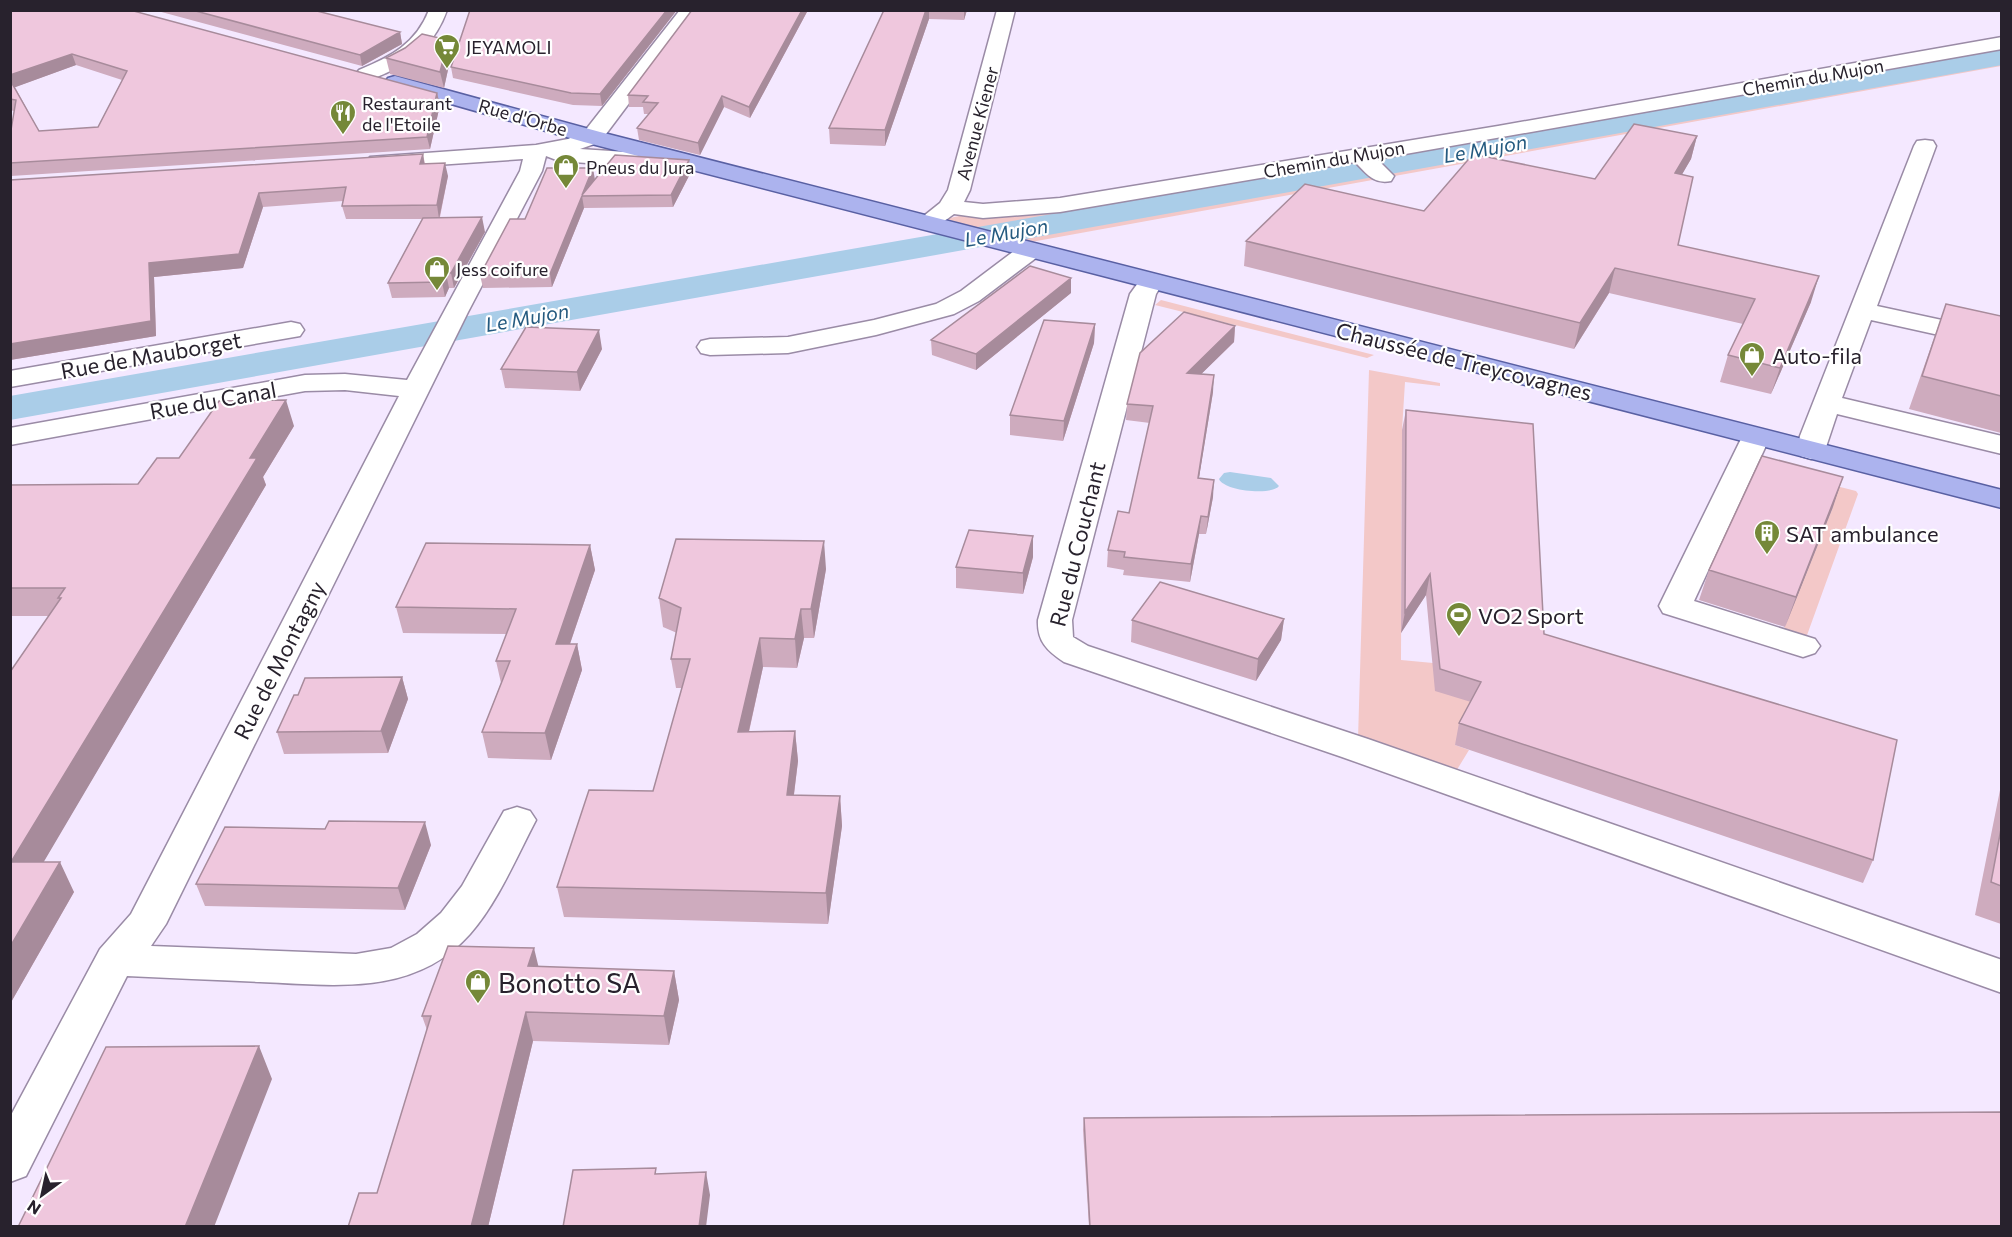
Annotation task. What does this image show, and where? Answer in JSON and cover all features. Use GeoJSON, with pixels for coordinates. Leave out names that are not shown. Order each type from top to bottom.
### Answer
{"type":"FeatureCollection","features":[{"type":"Feature","properties":{"kind":"main road","name":"Rue d'Orbe"},"geometry":{"type":"LineString","coordinates":[[358,72],[592,137],[926,223]]}},
{"type":"Feature","properties":{"kind":"main road","name":"Chaussée de Treycovagnes"},"geometry":{"type":"LineString","coordinates":[[926,223],[949,218],[1022,248],[2001,499]]}},
{"type":"Feature","properties":{"kind":"street"},"geometry":{"type":"LineString","coordinates":[[358,72],[393,63],[413,51],[434,25],[438,10]]}},
{"type":"Feature","properties":{"kind":"street","name":"Avenue Kiener"},"geometry":{"type":"LineString","coordinates":[[949,218],[959,190],[1006,10]]}},
{"type":"Feature","properties":{"kind":"street"},"geometry":{"type":"LineString","coordinates":[[358,163],[536,152],[567,146],[592,137],[687,14]]}},
{"type":"Feature","properties":{"kind":"street","name":"Chemin du Mujon"},"geometry":{"type":"LineString","coordinates":[[949,218],[983,211],[1060,205],[2001,43]]}},
{"type":"Feature","properties":{"kind":"street"},"geometry":{"type":"LineString","coordinates":[[525,118],[536,152]]}},
{"type":"Feature","properties":{"kind":"street"},"geometry":{"type":"LineString","coordinates":[[1811,450],[1925,146]]}},
{"type":"Feature","properties":{"kind":"street"},"geometry":{"type":"LineString","coordinates":[[536,152],[702,164]]}},
{"type":"Feature","properties":{"kind":"street","name":"Rue de Montagny"},"geometry":{"type":"LineString","coordinates":[[10,1162],[115,960],[146,924],[283,648],[455,312],[531,171],[536,152]]}},
{"type":"Feature","properties":{"kind":"street"},"geometry":{"type":"LineString","coordinates":[[1358,154],[1383,176]]}},
{"type":"Feature","properties":{"kind":"street"},"geometry":{"type":"LineString","coordinates":[[710,347],[788,345],[876,327],[945,309],[970,296],[1022,248]]}},
{"type":"Feature","properties":{"kind":"street","name":"Rue du Couchant"},"geometry":{"type":"LineString","coordinates":[[1152,280],[1143,294],[1055,620],[1054,634],[1060,644],[1076,654],[1355,748],[2001,977]]}},
{"type":"Feature","properties":{"kind":"street"},"geometry":{"type":"LineString","coordinates":[[1863,310],[2001,341]]}},
{"type":"Feature","properties":{"kind":"street","name":"Rue de Mauborget"},"geometry":{"type":"LineString","coordinates":[[10,379],[291,330]]}},
{"type":"Feature","properties":{"kind":"street","name":"Rue du Canal"},"geometry":{"type":"LineString","coordinates":[[10,436],[305,383],[345,382],[417,389]]}},
{"type":"Feature","properties":{"kind":"street"},"geometry":{"type":"LineString","coordinates":[[1827,403],[2001,445]]}},
{"type":"Feature","properties":{"kind":"street"},"geometry":{"type":"LineString","coordinates":[[1756,437],[1675,606],[1803,646]]}},
{"type":"Feature","properties":{"kind":"street"},"geometry":{"type":"LineString","coordinates":[[115,960],[356,970],[400,962],[431,945],[455,924],[476,896],[517,820]]}},
{"type":"Feature","properties":{"kind":"shaded area"},"geometry":{"type":"Polygon","coordinates":[[[2001,43],[2001,66],[1014,245],[926,223],[983,211],[1009,210],[2001,43]]]}},
{"type":"Feature","properties":{"kind":"shaded area"},"geometry":{"type":"Polygon","coordinates":[[[1161,300],[1374,355],[1367,358],[1155,305],[1161,300]]]}},
{"type":"Feature","properties":{"kind":"shaded area"},"geometry":{"type":"Polygon","coordinates":[[[1369,370],[1440,383],[1440,386],[1405,382],[1402,430],[1401,660],[1433,663],[1476,704],[1455,745],[1469,750],[1455,773],[1358,739],[1369,370]]]}},
{"type":"Feature","properties":{"kind":"shaded area"},"geometry":{"type":"Polygon","coordinates":[[[1761,467],[1856,491],[1858,494],[1806,638],[1783,631],[1833,507],[1761,467]]]}},
{"type":"Feature","properties":{"kind":"water"},"geometry":{"type":"Polygon","coordinates":[[[1224,473],[1271,478],[1279,486],[1267,491],[1248,491],[1229,487],[1219,479],[1224,473]]]}},
{"type":"Feature","properties":{"kind":"building"},"geometry":{"type":"Polygon","coordinates":[[[10,10],[130,10],[437,93],[427,137],[10,163],[10,136],[16,100],[10,99],[10,80],[39,131],[98,127],[127,71],[72,54],[10,75],[10,10]]]}},
{"type":"Feature","properties":{"kind":"building"},"geometry":{"type":"Polygon","coordinates":[[[192,10],[313,10],[400,32],[360,55],[192,10]]]}},
{"type":"Feature","properties":{"kind":"building"},"geometry":{"type":"Polygon","coordinates":[[[470,10],[667,10],[600,94],[571,93],[451,67],[470,10]]]}},
{"type":"Feature","properties":{"kind":"building"},"geometry":{"type":"Polygon","coordinates":[[[692,10],[802,10],[749,107],[722,96],[698,143],[637,128],[658,103],[643,102],[648,96],[628,95],[692,10]]]}},
{"type":"Feature","properties":{"kind":"building"},"geometry":{"type":"Polygon","coordinates":[[[884,10],[926,10],[885,130],[829,128],[884,10]]]}},
{"type":"Feature","properties":{"kind":"building"},"geometry":{"type":"Polygon","coordinates":[[[422,34],[448,40],[440,72],[386,58],[405,48],[422,34]]]}},
{"type":"Feature","properties":{"kind":"building"},"geometry":{"type":"Polygon","coordinates":[[[1634,124],[1697,136],[1675,173],[1693,177],[1678,245],[1819,276],[1780,368],[1728,355],[1755,299],[1615,268],[1580,323],[1246,241],[1305,184],[1424,211],[1473,154],[1595,179],[1634,124]]]}},
{"type":"Feature","properties":{"kind":"building"},"geometry":{"type":"Polygon","coordinates":[[[423,154],[420,164],[445,163],[437,205],[342,206],[346,187],[259,193],[239,254],[149,263],[151,321],[10,344],[10,180],[423,154]]]}},
{"type":"Feature","properties":{"kind":"building"},"geometry":{"type":"Polygon","coordinates":[[[615,155],[689,160],[671,195],[582,196],[550,274],[480,275],[510,219],[525,219],[547,168],[593,168],[582,195],[615,155]]]}},
{"type":"Feature","properties":{"kind":"building"},"geometry":{"type":"Polygon","coordinates":[[[482,217],[451,273],[446,273],[442,282],[388,283],[423,218],[482,217]]]}},
{"type":"Feature","properties":{"kind":"building"},"geometry":{"type":"Polygon","coordinates":[[[1030,266],[1071,278],[976,354],[931,340],[1030,266]]]}},
{"type":"Feature","properties":{"kind":"building"},"geometry":{"type":"Polygon","coordinates":[[[1946,304],[2001,316],[2001,396],[1922,376],[1946,304]]]}},
{"type":"Feature","properties":{"kind":"building"},"geometry":{"type":"Polygon","coordinates":[[[1184,312],[1235,326],[1187,373],[1214,375],[1198,478],[1214,480],[1208,517],[1201,516],[1191,564],[1124,557],[1125,552],[1108,550],[1118,511],[1129,513],[1153,406],[1127,404],[1140,353],[1184,312]]]}},
{"type":"Feature","properties":{"kind":"building"},"geometry":{"type":"Polygon","coordinates":[[[1044,320],[1095,324],[1064,421],[1010,415],[1044,320]]]}},
{"type":"Feature","properties":{"kind":"building"},"geometry":{"type":"Polygon","coordinates":[[[526,327],[599,330],[577,372],[501,369],[526,327]]]}},
{"type":"Feature","properties":{"kind":"building"},"geometry":{"type":"Polygon","coordinates":[[[286,400],[250,458],[257,458],[11,862],[60,862],[10,947],[10,672],[61,598],[58,598],[65,588],[10,588],[10,485],[138,484],[157,458],[179,458],[219,401],[286,400]]]}},
{"type":"Feature","properties":{"kind":"building"},"geometry":{"type":"Polygon","coordinates":[[[1406,410],[1533,424],[1544,634],[1897,740],[1873,860],[1459,723],[1481,682],[1440,669],[1430,574],[1405,612],[1406,410]]]}},
{"type":"Feature","properties":{"kind":"building","name":"SAT ambulance"},"geometry":{"type":"Polygon","coordinates":[[[1762,456],[1843,477],[1796,597],[1709,570],[1762,456]]]}},
{"type":"Feature","properties":{"kind":"building"},"geometry":{"type":"Polygon","coordinates":[[[969,530],[1033,536],[1023,573],[956,567],[969,530]]]}},
{"type":"Feature","properties":{"kind":"building"},"geometry":{"type":"Polygon","coordinates":[[[676,539],[824,541],[811,609],[801,609],[795,639],[760,638],[738,732],[795,731],[787,795],[840,796],[826,893],[557,887],[589,790],[653,791],[690,659],[671,659],[681,608],[659,598],[676,539]]]}},
{"type":"Feature","properties":{"kind":"building"},"geometry":{"type":"Polygon","coordinates":[[[426,543],[590,545],[556,644],[577,644],[545,733],[482,732],[510,661],[496,661],[516,609],[396,607],[426,543]]]}},
{"type":"Feature","properties":{"kind":"building"},"geometry":{"type":"Polygon","coordinates":[[[1160,582],[1284,619],[1258,659],[1132,620],[1160,582]]]}},
{"type":"Feature","properties":{"kind":"building"},"geometry":{"type":"Polygon","coordinates":[[[402,677],[381,731],[277,732],[294,695],[298,695],[305,678],[402,677]]]}},
{"type":"Feature","properties":{"kind":"building"},"geometry":{"type":"Polygon","coordinates":[[[329,821],[425,822],[398,888],[196,884],[225,827],[325,829],[329,821]]]}},
{"type":"Feature","properties":{"kind":"building"},"geometry":{"type":"Polygon","coordinates":[[[2001,829],[2001,886],[1991,882],[2001,829]]]}},
{"type":"Feature","properties":{"kind":"building"},"geometry":{"type":"Polygon","coordinates":[[[448,946],[534,948],[528,966],[674,971],[664,1016],[526,1012],[471,1227],[348,1227],[359,1193],[377,1193],[431,1016],[422,1016],[448,946]]]}},
{"type":"Feature","properties":{"kind":"building"},"geometry":{"type":"Polygon","coordinates":[[[259,1046],[185,1227],[18,1227],[106,1047],[259,1046]]]}},
{"type":"Feature","properties":{"kind":"building"},"geometry":{"type":"Polygon","coordinates":[[[2001,1112],[2001,1227],[1090,1227],[1084,1118],[2001,1112]]]}},
{"type":"Feature","properties":{"kind":"building"},"geometry":{"type":"Polygon","coordinates":[[[656,1168],[655,1174],[706,1172],[699,1227],[563,1227],[573,1170],[656,1168]]]}},
{"type":"Feature","properties":{"kind":"waterway","name":"Le Mujon"},"geometry":{"type":"LineString","coordinates":[[10,408],[2002,56]]}},
{"type":"Feature","properties":{"kind":"place","name":"JEYAMOLI"},"geometry":{"type":"Point","coordinates":[447,70]}},
{"type":"Feature","properties":{"kind":"place","name":"Restaurant de l'Etoile"},"geometry":{"type":"Point","coordinates":[343,136]}},
{"type":"Feature","properties":{"kind":"place","name":"Pneus du Jura"},"geometry":{"type":"Point","coordinates":[566,190]}},
{"type":"Feature","properties":{"kind":"place","name":"Jess coifure"},"geometry":{"type":"Point","coordinates":[437,292]}},
{"type":"Feature","properties":{"kind":"place","name":"Auto-fila"},"geometry":{"type":"Point","coordinates":[1752,378]}},
{"type":"Feature","properties":{"kind":"place","name":"SAT ambulance"},"geometry":{"type":"Point","coordinates":[1767,556]}},
{"type":"Feature","properties":{"kind":"place","name":"VO2 Sport"},"geometry":{"type":"Point","coordinates":[1459,638]}},
{"type":"Feature","properties":{"kind":"place","name":"Bonotto SA"},"geometry":{"type":"Point","coordinates":[478,1005]}}]}
